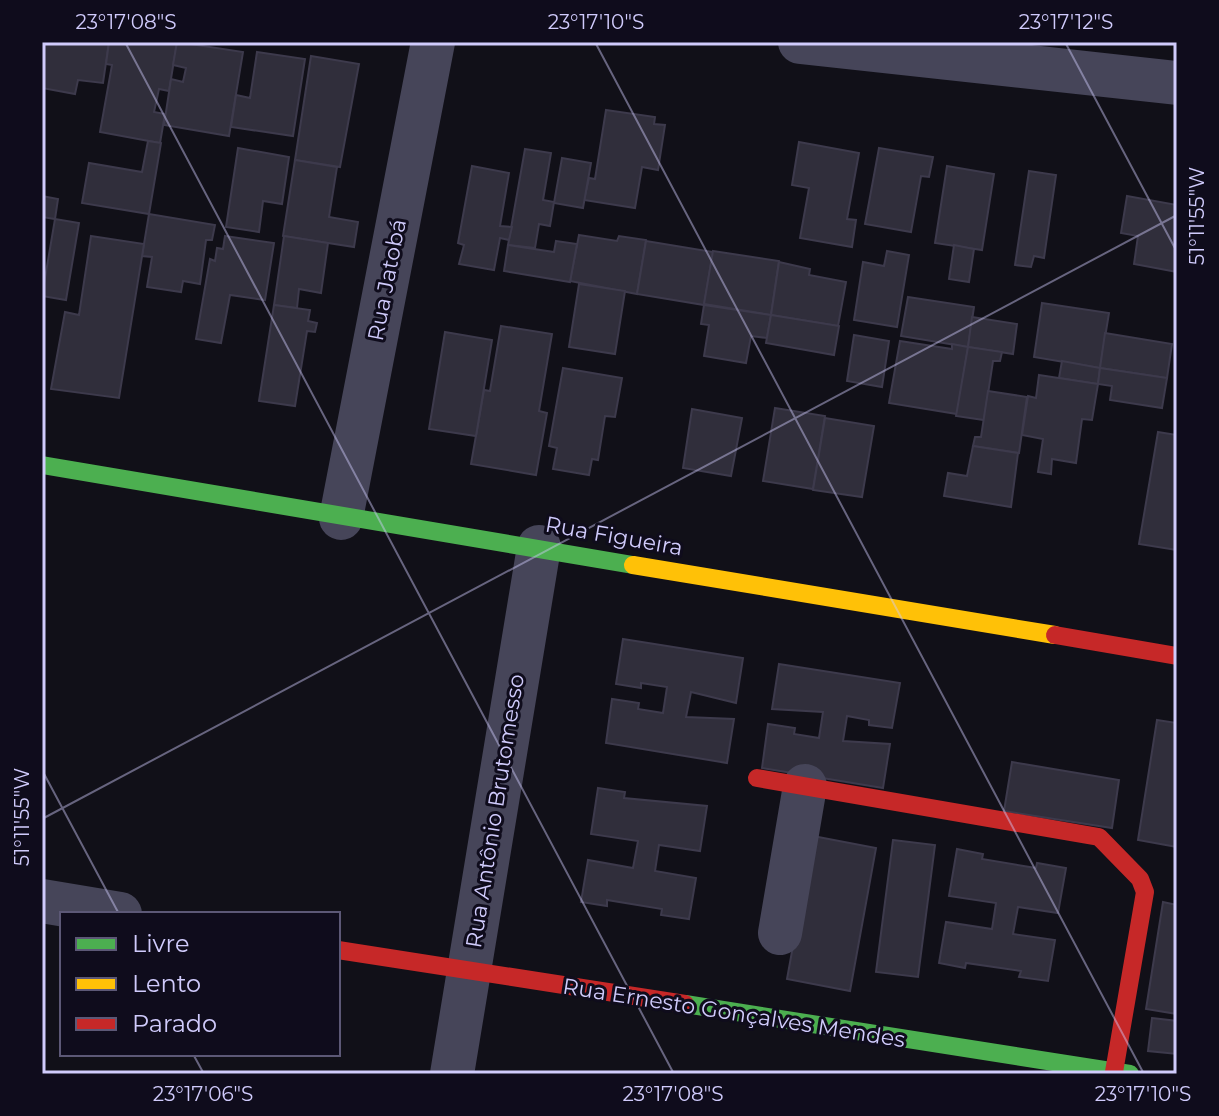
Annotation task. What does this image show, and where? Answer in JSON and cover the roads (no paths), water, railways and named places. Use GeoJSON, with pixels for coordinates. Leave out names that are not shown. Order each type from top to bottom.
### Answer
{"type":"FeatureCollection","features":[{"type":"Feature","properties":{"kind":"street","name":"Rua Jatobá"},"geometry":{"type":"LineString","coordinates":[[341,518],[433,42]]}},
{"type":"Feature","properties":{"kind":"street"},"geometry":{"type":"LineString","coordinates":[[800,42],[1177,83]]}},
{"type":"Feature","properties":{"kind":"street","name":"Rua Figueira"},"geometry":{"type":"LineString","coordinates":[[42,465],[341,518],[539,547],[1177,656]]}},
{"type":"Feature","properties":{"kind":"street","name":"Rua Antônio Brutomesso"},"geometry":{"type":"LineString","coordinates":[[452,1074],[539,547]]}},
{"type":"Feature","properties":{"kind":"street"},"geometry":{"type":"LineString","coordinates":[[757,778],[1099,837],[1140,879],[1145,892],[1122,1073]]}},
{"type":"Feature","properties":{"kind":"street"},"geometry":{"type":"LineString","coordinates":[[780,933],[805,786]]}},
{"type":"Feature","properties":{"kind":"street"},"geometry":{"type":"LineString","coordinates":[[42,901],[108,912]]}},
{"type":"Feature","properties":{"kind":"street","name":"Rua Ernesto Gonçalves Mendes"},"geometry":{"type":"LineString","coordinates":[[340,950],[1122,1073]]}}]}
